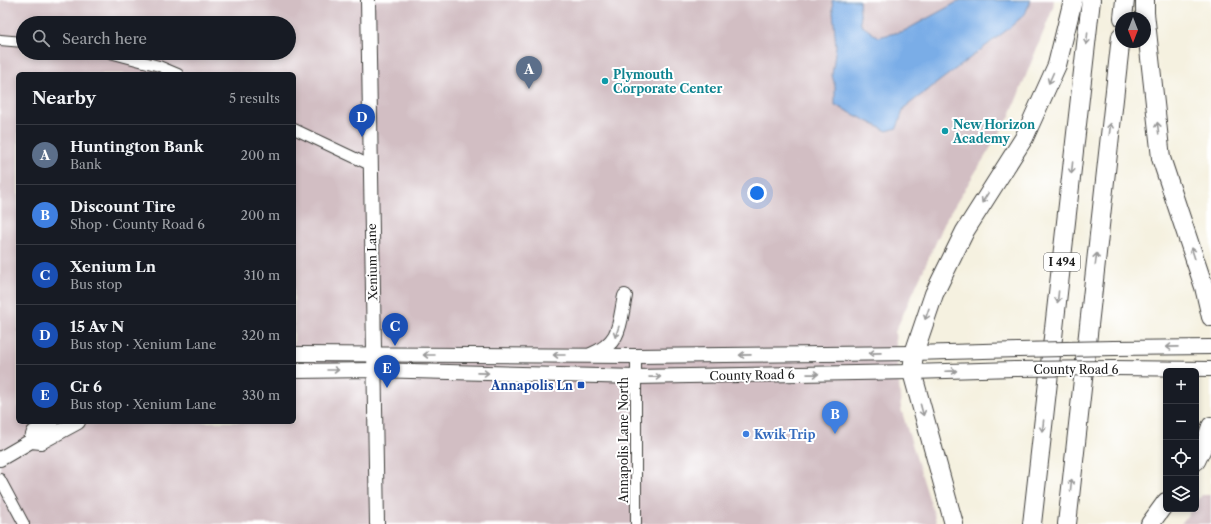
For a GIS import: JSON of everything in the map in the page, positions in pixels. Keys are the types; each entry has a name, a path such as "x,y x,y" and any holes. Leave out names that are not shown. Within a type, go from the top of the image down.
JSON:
{"highway":[{"path":"954,524 912,372 914,353 934,294 965,231 1027,132 1057,65 1073,0"},
{"name":"I 494","path":"1032,524 1091,0"},
{"path":"1124,12 1125,0"},
{"path":"1144,0 1145,21 1161,158 1204,287 1211,317"},
{"name":"I 494","path":"1066,524 1120,48"},
{"path":"1199,455 1211,426"},
{"path":"1150,524 1163,506"}],"main road":[{"name":"Xenium Lane","path":"368,0 377,524"},
{"path":"589,356 607,347 618,333 625,296"},
{"name":"County Road 6","path":"296,354 636,356 914,353 1211,347"},
{"name":"County Road 6","path":"296,371 374,370 636,377 1015,369 1211,368"},
{"path":"31,441 34,432 48,424"},
{"path":"0,459 31,441 41,442 74,424"}],"street":[{"path":"0,40 16,41"},
{"path":"136,60 159,66 173,72"},
{"path":"296,130 370,165"},
{"name":"Annapolis Lane North","path":"636,356 636,524"},
{"path":"0,479 24,524"}],"shaded area":[{"path":"0,0 1054,0 1053,8 1009,118 947,218 895,332 901,409 937,524 0,524"},
{"path":"1202,495 1211,495 1211,524 1181,524 1190,512 1199,512 1199,499"}],"water":[{"path":"832,0 859,0 861,25 878,37 904,31 961,0 1031,0 1025,14 1007,30 904,108 897,128 887,131 835,105 835,86 832,75 836,46"}],"place":[{"name":"Plymouth Corporate Center","path":"605,81"},
{"name":"Huntington Bank","path":"529,89"},
{"name":"New Horizon Academy","path":"945,131"},
{"name":"15 Av N","path":"362,137"},
{"name":"Xenium Ln","path":"395,346"},
{"name":"Annapolis Ln","path":"581,385"},
{"name":"Cr 6","path":"387,388"},
{"name":"Kwik Trip","path":"746,434"},
{"name":"Discount Tire","path":"835,434"}]}
